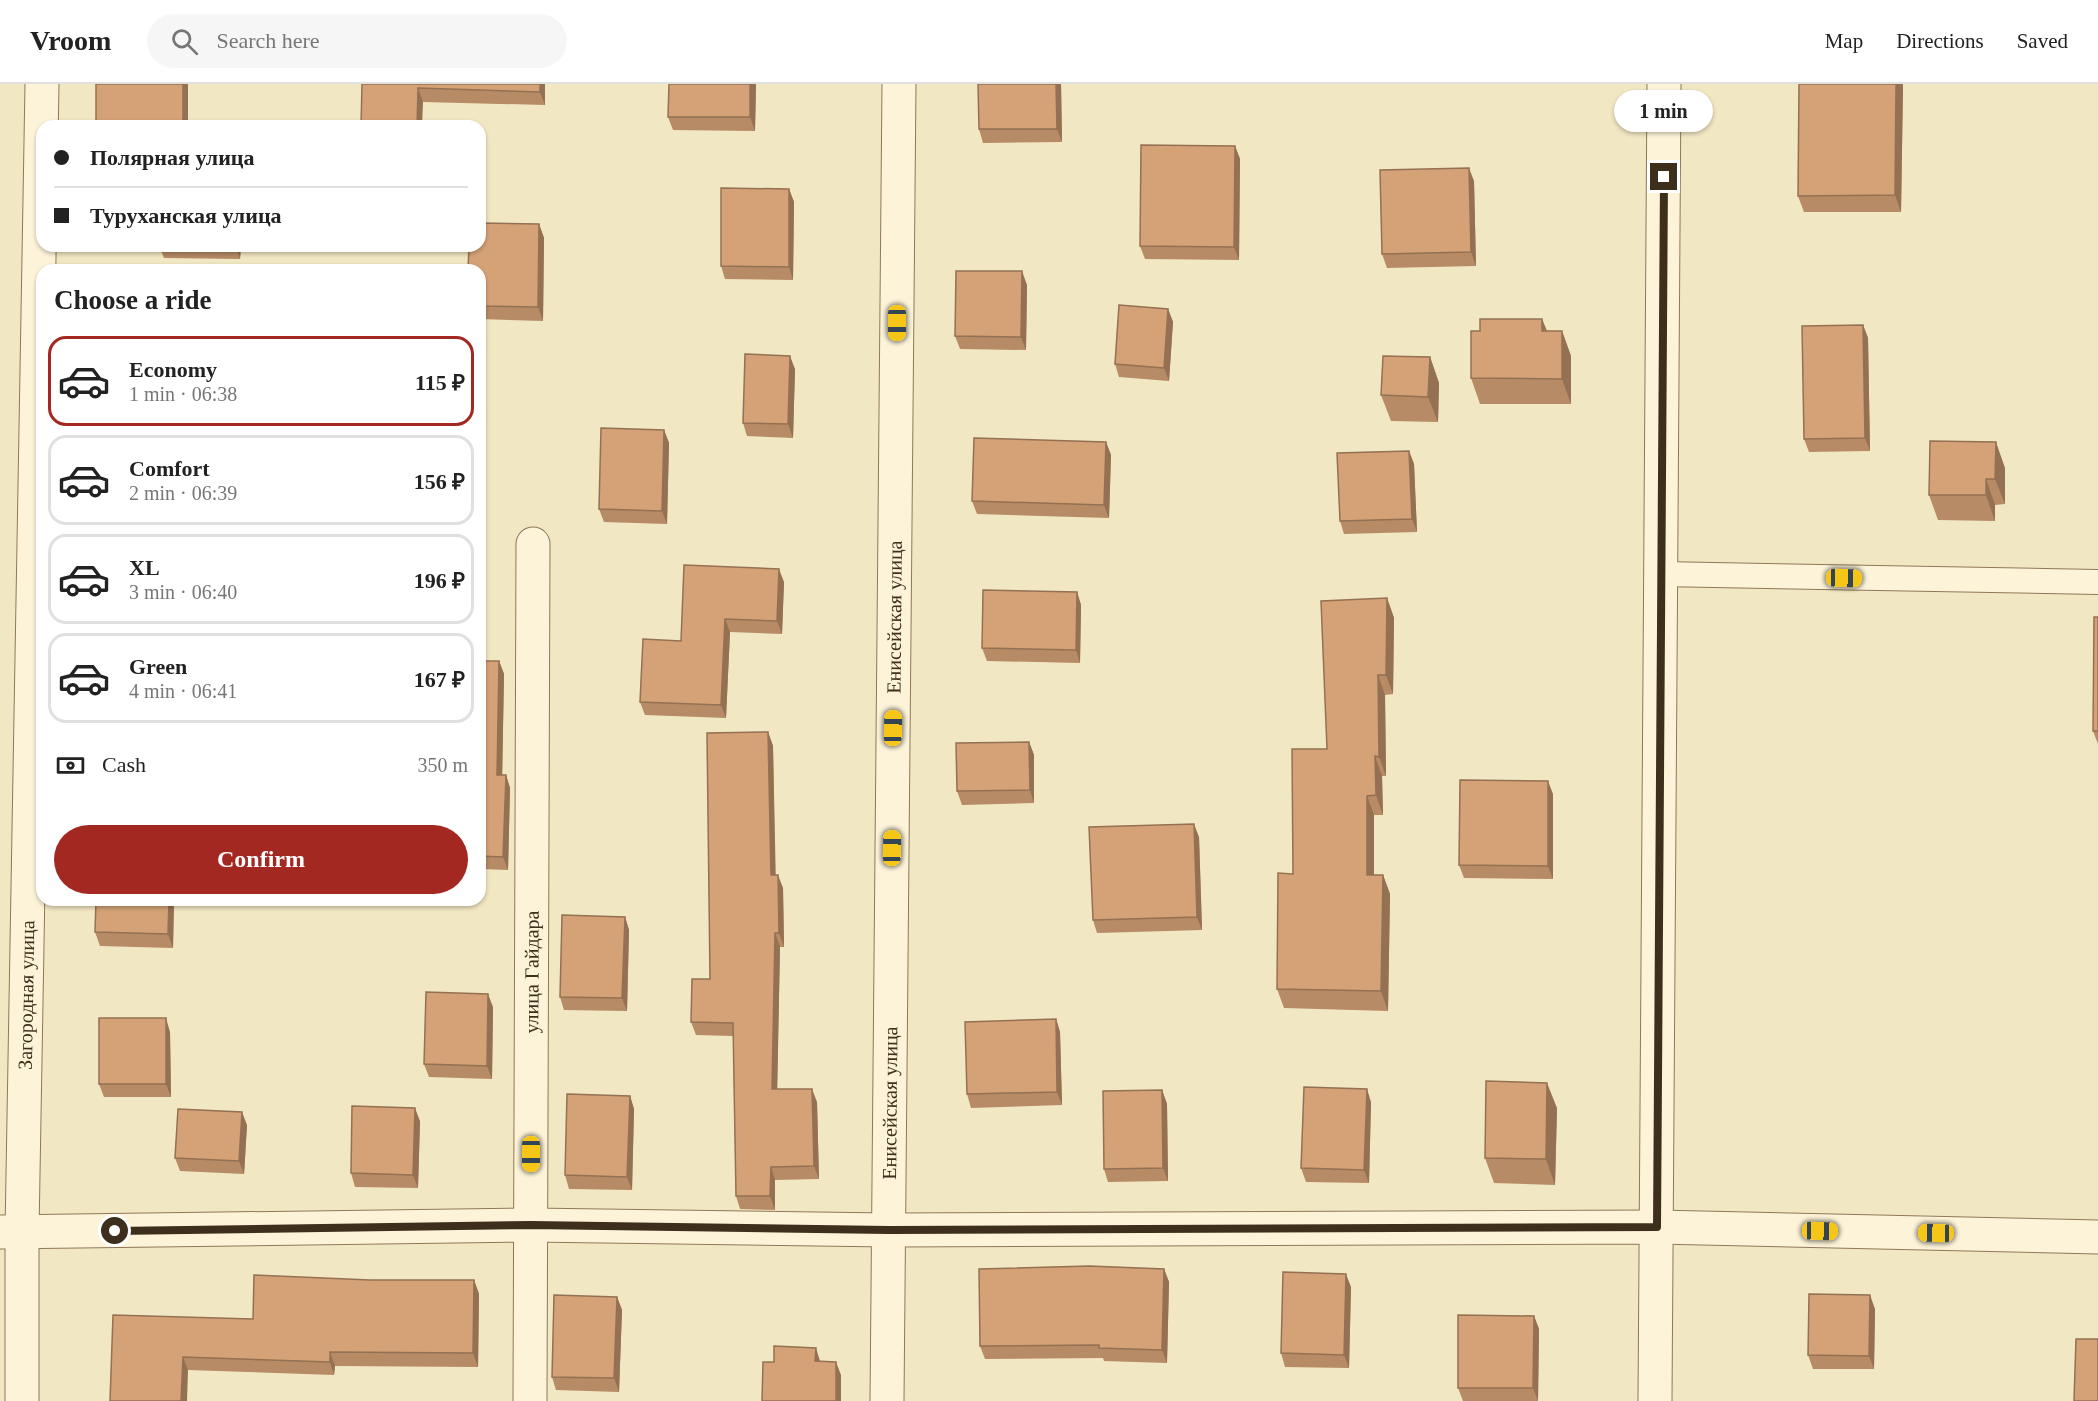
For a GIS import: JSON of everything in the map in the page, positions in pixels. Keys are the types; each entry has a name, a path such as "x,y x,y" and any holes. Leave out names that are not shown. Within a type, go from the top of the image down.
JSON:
{"street":[{"name":"Загородная улица","path":"41,120 42,84"},
{"name":"Енисейская улица","path":"887,1401 899,84"},
{"path":"1655,1401 1665,84"},
{"name":"Загородная улица","path":"22,1401 11,1232 36,306"},
{"name":"улица Гайдара","path":"530,1401 533,544"},
{"path":"11,1232 531,1225 889,1230 1657,1227 2098,1237"}],"lane":[{"path":"1660,574 2098,582"}],"building":[{"path":"96,84 183,84 183,120 96,120"},
{"path":"362,84 540,84 540,92 418,88 417,120 361,120"},
{"path":"669,84 750,84 750,117 668,117"},
{"path":"978,84 1056,84 1057,129 979,129"},
{"path":"1799,84 1896,84 1895,195 1798,196"},
{"path":"1141,145 1235,146 1234,247 1140,246"},
{"path":"1469,168 1471,252 1382,254 1380,170"},
{"path":"721,188 789,189 789,267 721,266"},
{"path":"486,223 539,224 538,307 486,306 486,264 468,264 469,252 486,252"},
{"path":"956,271 1022,271 1021,337 955,336"},
{"path":"1119,305 1168,309 1164,368 1115,364"},
{"path":"1480,319 1542,319 1542,331 1562,331 1562,379 1471,378 1471,331 1480,331"},
{"path":"1863,325 1865,438 1804,439 1802,326"},
{"path":"745,354 790,356 788,424 743,423"},
{"path":"1383,356 1430,357 1428,397 1381,395"},
{"path":"601,428 664,430 662,511 599,509"},
{"path":"974,438 1106,442 1104,505 972,501"},
{"path":"1930,441 1996,442 1995,479 1986,479 1986,495 1929,495"},
{"path":"1409,451 1412,519 1340,521 1337,453"},
{"path":"684,565 779,569 777,621 725,619 721,705 640,702 643,639 681,641"},
{"path":"983,590 1077,592 1076,650 982,648"},
{"path":"1387,598 1386,675 1378,675 1379,757 1375,756 1376,795 1367,796 1367,875 1383,875 1381,991 1277,989 1278,873 1293,874 1292,749 1327,749 1321,601"},
{"path":"2094,617 2098,617 2098,731 2093,731"},
{"path":"486,661 499,661 497,775 506,775 503,857 486,856"},
{"path":"768,732 771,875 778,875 779,933 775,933 772,1089 812,1089 814,1166 771,1167 770,1196 736,1196 733,1023 691,1022 692,979 710,979 707,733"},
{"path":"1029,742 1030,790 957,791 956,743"},
{"path":"1460,780 1548,781 1548,866 1459,865"},
{"path":"1194,824 1197,917 1093,920 1089,827"},
{"path":"96,906 169,906 168,934 95,932"},
{"path":"562,915 625,917 622,998 560,997"},
{"path":"426,992 488,994 487,1066 424,1064"},
{"path":"99,1018 166,1018 166,1084 99,1084"},
{"path":"1056,1019 1057,1092 967,1094 965,1022"},
{"path":"1486,1081 1547,1083 1546,1159 1485,1158"},
{"path":"1304,1087 1367,1089 1364,1170 1301,1168"},
{"path":"1162,1090 1163,1168 1104,1169 1103,1091"},
{"path":"567,1094 630,1096 627,1177 565,1175"},
{"path":"352,1106 415,1108 413,1175 351,1173"},
{"path":"178,1109 242,1112 239,1161 175,1158"},
{"path":"1089,1266 1164,1269 1162,1350 1099,1348 1099,1345 980,1346 979,1269"},
{"path":"1283,1272 1346,1274 1344,1355 1281,1353"},
{"path":"254,1275 370,1280 474,1280 473,1353 330,1352 330,1362 183,1357 181,1401 110,1401 113,1315 253,1319"},
{"path":"1809,1294 1870,1295 1869,1356 1808,1355"},
{"path":"554,1295 617,1297 614,1378 552,1377"},
{"path":"1458,1315 1534,1316 1533,1388 1458,1388"},
{"path":"2076,1339 2098,1339 2098,1401 2074,1401"},
{"path":"774,1346 816,1348 815,1361 836,1362 836,1401 762,1401 763,1362 774,1362"}],"route":[{"path":"115,1231 531,1225 889,1230 1657,1227 1664,177"}]}
